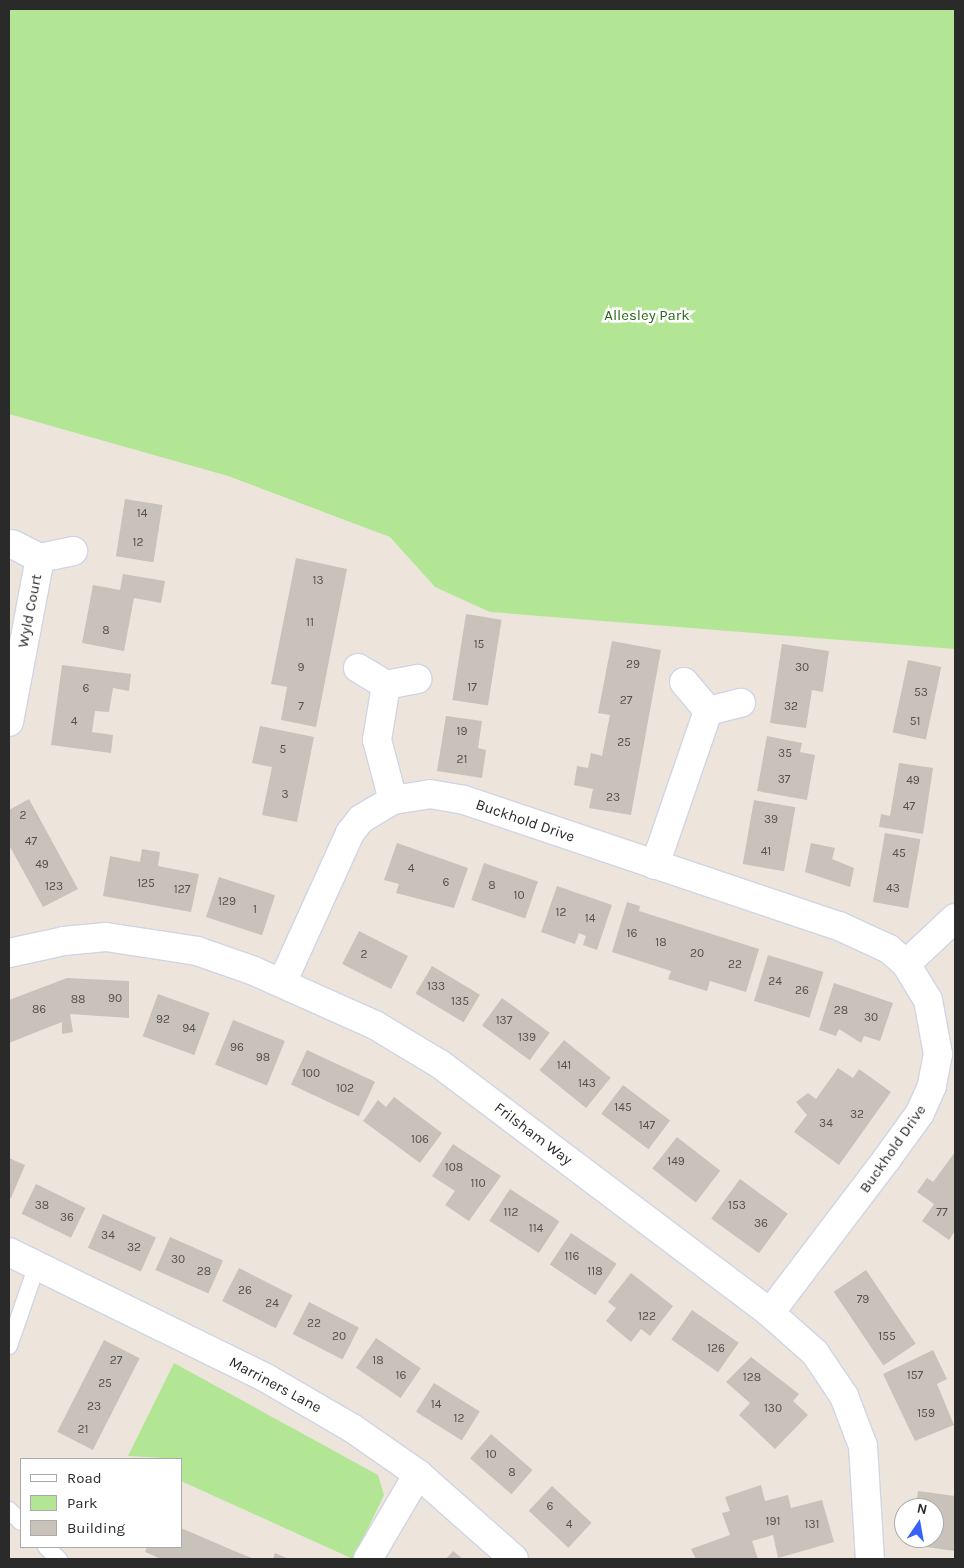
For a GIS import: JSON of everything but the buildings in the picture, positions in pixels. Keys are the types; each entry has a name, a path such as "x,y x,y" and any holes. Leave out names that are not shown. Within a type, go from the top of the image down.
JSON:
{"street":[{"name":"Wyld Court","path":"12,544 40,558 73,551"},
{"name":"Wyld Court","path":"9,722 40,558"},
{"path":"358,668 386,686 417,679"},
{"path":"684,682 708,711"},
{"path":"386,686 377,740 393,800"},
{"path":"708,711 741,703"},
{"path":"655,865 708,711"},
{"name":"Buckhold Drive","path":"282,983 339,849 361,819 393,800 430,794 457,798 840,926 867,937 906,964 928,1000 937,1036 938,1054 927,1099 770,1313"},
{"path":"906,964 955,918"},
{"name":"Frilsham Way","path":"9,953 64,941 146,941 222,958 375,1025 440,1064 770,1313 815,1353 844,1396 867,1464 870,1559"},
{"name":"Marriners Lane","path":"9,1252 266,1378 352,1428 418,1474 514,1559"},
{"path":"368,1559 418,1474"}],"lane":[{"path":"9,1346 37,1266"},
{"path":"9,1510 20,1521"},
{"path":"47,1548 59,1559"}],"green space":[{"name":"Allesley Park","path":"9,9 955,9 955,649 490,612 435,587 390,537 228,476 9,414"},
{"path":"174,1363 378,1475 384,1495 353,1559 182,1481 182,1458 128,1456"}]}
